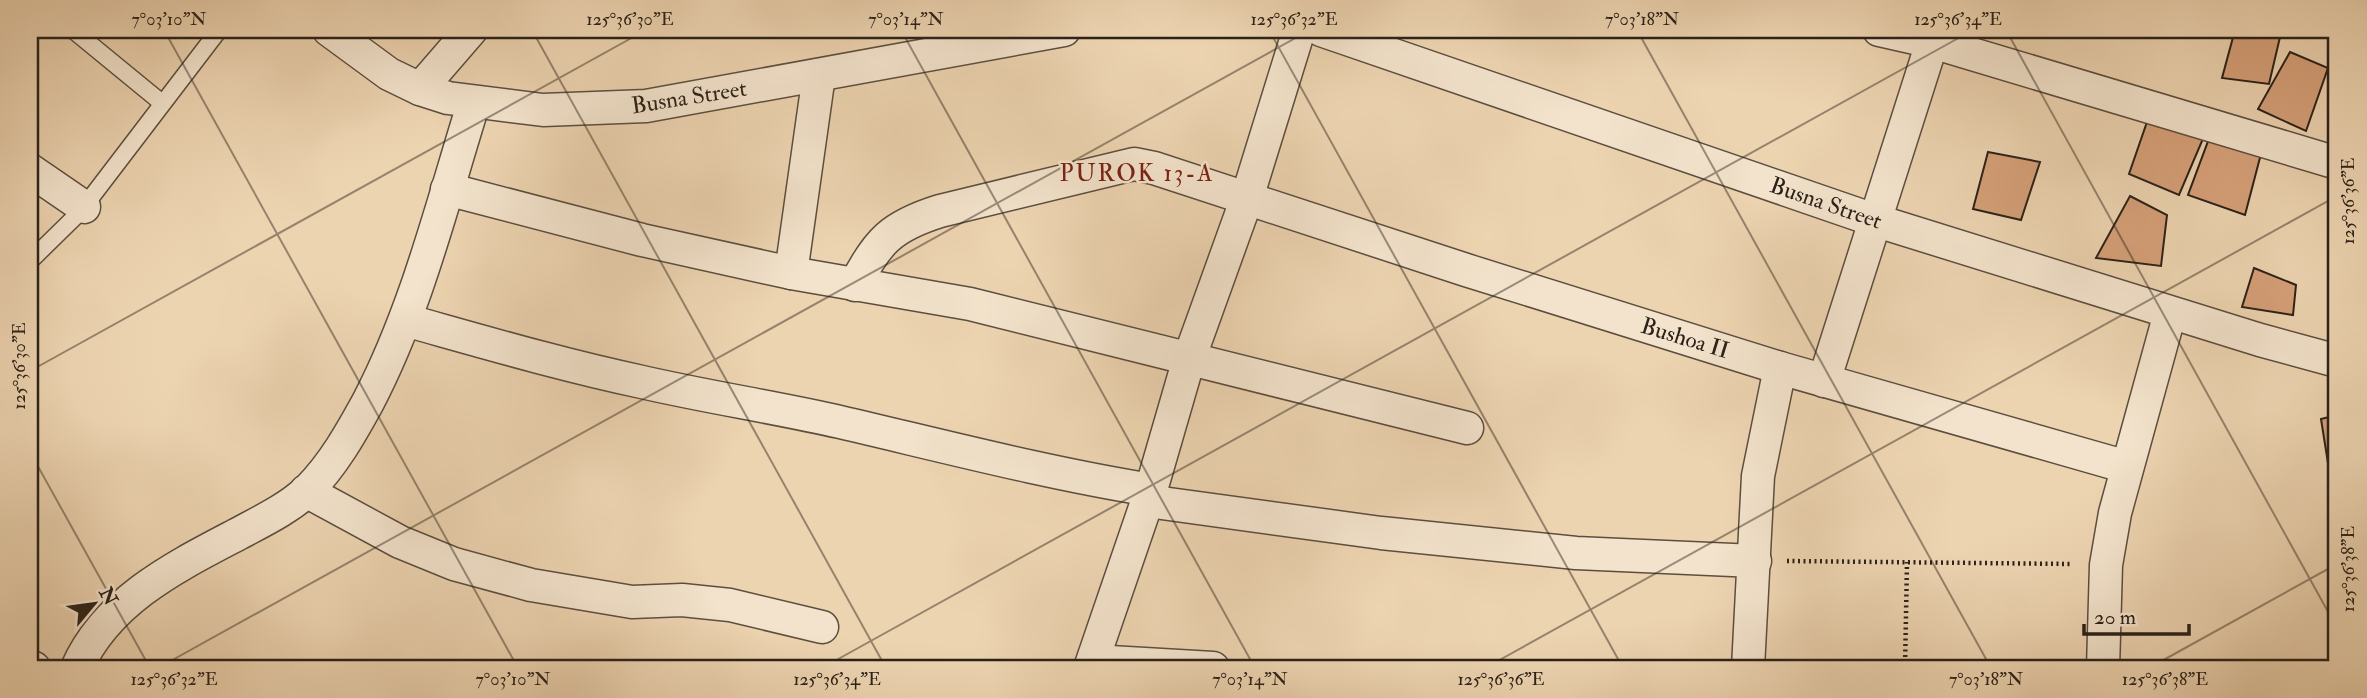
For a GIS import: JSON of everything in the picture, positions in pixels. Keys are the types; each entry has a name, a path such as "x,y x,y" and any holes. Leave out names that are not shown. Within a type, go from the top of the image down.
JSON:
{"street":[{"name":"Busna Street","path":"329,30 390,74 420,89 448,98 543,110 646,106 1064,30"},
{"path":"420,89 471,30"},
{"path":"1213,668 1091,664 1149,496 1189,359 1247,198 1298,30"},
{"name":"Busna Street","path":"1321,30 1874,220 2170,313 2337,361"},
{"path":"1879,30 1934,36 2337,163"},
{"path":"1824,381 1934,36"},
{"path":"792,273 819,75"},
{"path":"77,668 87,645 110,617 142,590 197,555 266,519 306,491 329,466 354,428 381,377 405,320 428,257 474,102"},
{"name":"Bushoa II","path":"855,285 868,258 890,233 914,219 1134,164 1154,168 1466,270 1780,368 2127,467"},
{"path":"30,170 84,206"},
{"path":"447,189 642,240 792,273 970,304 1467,428"},
{"path":"2104,668 2106,565 2115,513 2170,313"},
{"path":"405,320 643,383 841,422 930,445 1097,481 1149,496 1381,533 1576,553 1755,561"},
{"path":"1748,668 1758,476 1780,368"},
{"path":"306,491 400,542 454,564 531,586 632,602 682,600 730,605 822,627"}],"lane":[{"path":"73,30 162,103"},
{"path":"30,261 84,206 219,30"}],"path":[{"path":"1755,561 2106,565"},
{"path":"1905,668 1907,562"}],"building":[{"path":"2235,30 2280,37 2269,84 2222,78"},
{"path":"2290,52 2328,68 2306,131 2258,109"},
{"path":"2147,122 2205,134 2179,195 2129,174"},
{"path":"2210,136 2262,150 2245,215 2188,195"},
{"path":"1988,152 2040,162 2021,220 1973,209"},
{"path":"2130,196 2167,215 2161,266 2096,258"},
{"path":"2254,268 2296,285 2293,315 2242,307"},
{"path":"2337,415 2337,473 2330,476 2321,419"}],"district":[{"name":"PUROK 13-A","path":"1137,173"}]}
